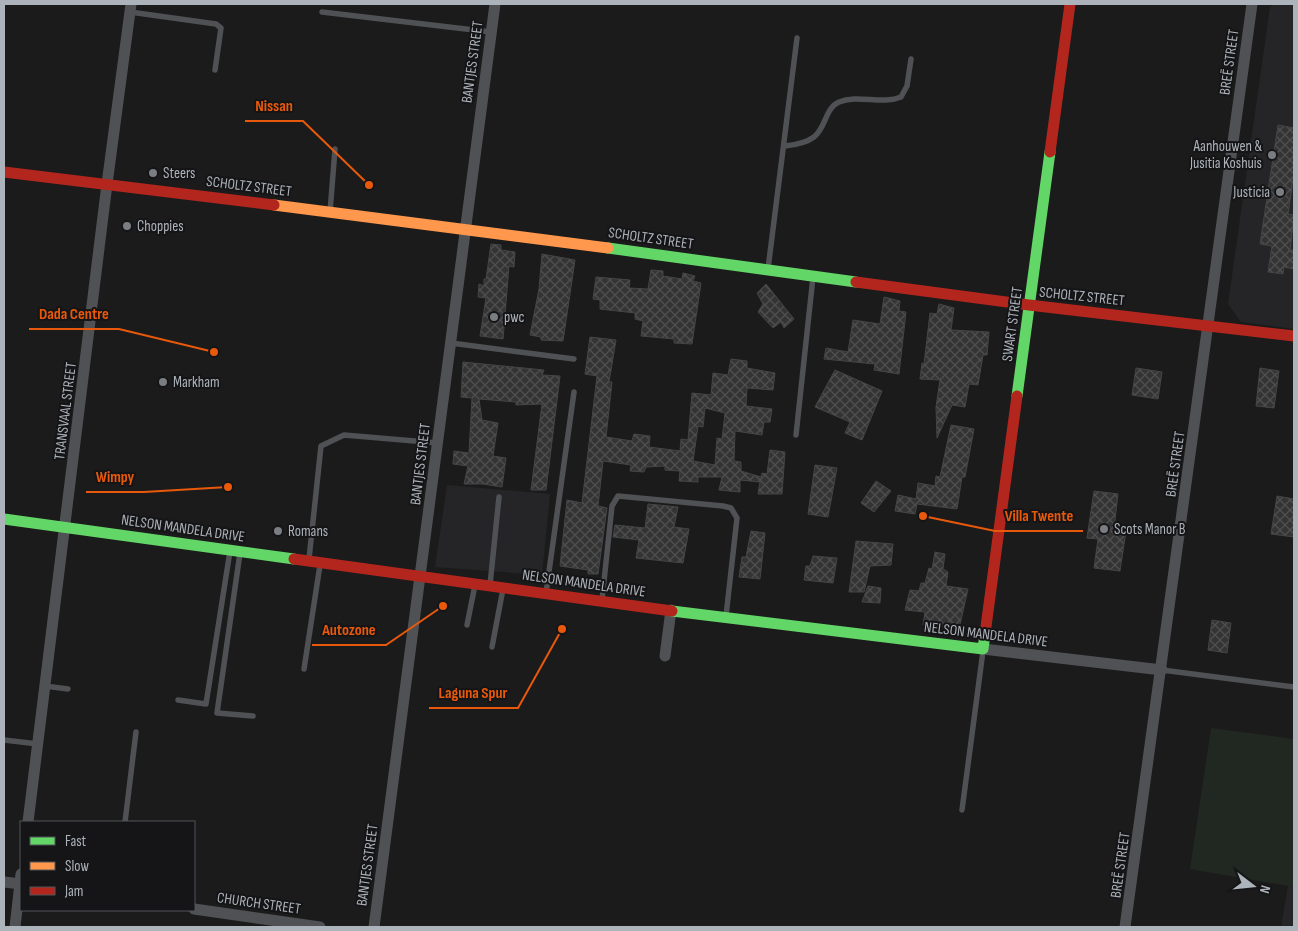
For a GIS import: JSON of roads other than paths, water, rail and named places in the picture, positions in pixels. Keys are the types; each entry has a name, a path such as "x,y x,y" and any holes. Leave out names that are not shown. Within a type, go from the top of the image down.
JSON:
{"main road":[{"name":"SWART STREET","path":"983,649 1070,4"},
{"name":"SCHOLTZ STREET","path":"4,172 465,229 1029,305 1294,336"},
{"name":"NELSON MANDELA DRIVE","path":"4,518 726,618 983,649"}],"street":[{"name":"BANTJES STREET","path":"374,927 495,4"},
{"name":"BREË STREET","path":"1125,927 1162,670 1252,4"},
{"name":"TRANSVAAL STREET","path":"28,821 107,184 131,8"},
{"path":"665,656 670,610"},
{"name":"NELSON MANDELA DRIVE","path":"983,649 1162,670"},
{"path":"4,882 20,881"},
{"path":"14,927 20,888"},
{"name":"CHURCH STREET","path":"195,909 320,927"}],"lane":[{"path":"131,8 216,24 221,28 215,70"},
{"path":"322,12 491,32"},
{"path":"768,269 797,38"},
{"path":"784,146 796,145 815,136 832,108 841,101 886,101 901,98 907,86 911,59"},
{"path":"330,212 335,149"},
{"path":"796,435 814,275"},
{"path":"451,343 574,359"},
{"path":"546,593 574,392"},
{"path":"304,669 322,446 344,435 438,443"},
{"path":"602,600 612,506 618,496 723,506 731,508 737,518 726,618"},
{"path":"490,585 499,497"},
{"path":"178,700 206,704 236,550"},
{"path":"236,550 217,713 254,716"},
{"path":"467,625 475,583"},
{"path":"492,647 503,587"},
{"path":"962,810 983,649"},
{"path":"1162,670 1294,687"},
{"path":"45,686 68,689"},
{"path":"125,821 136,732"},
{"path":"4,740 38,744"}],"place":[{"name":"Aanhouwen & Jusitia Koshuis","path":"1272,155"},
{"name":"Steers","path":"153,173"},
{"name":"Nissan","path":"369,185"},
{"name":"Justicia","path":"1280,192"},
{"name":"Choppies","path":"127,226"},
{"name":"pwc","path":"494,317"},
{"name":"Dada Centre","path":"214,352"},
{"name":"Markham","path":"163,382"},
{"name":"Wimpy","path":"228,487"},
{"name":"Villa Twente","path":"923,516"},
{"name":"Scots Manor B","path":"1104,529"},
{"name":"Romans","path":"278,531"},
{"name":"Autozone","path":"443,606"},
{"name":"Laguna Spur","path":"562,629"}]}
